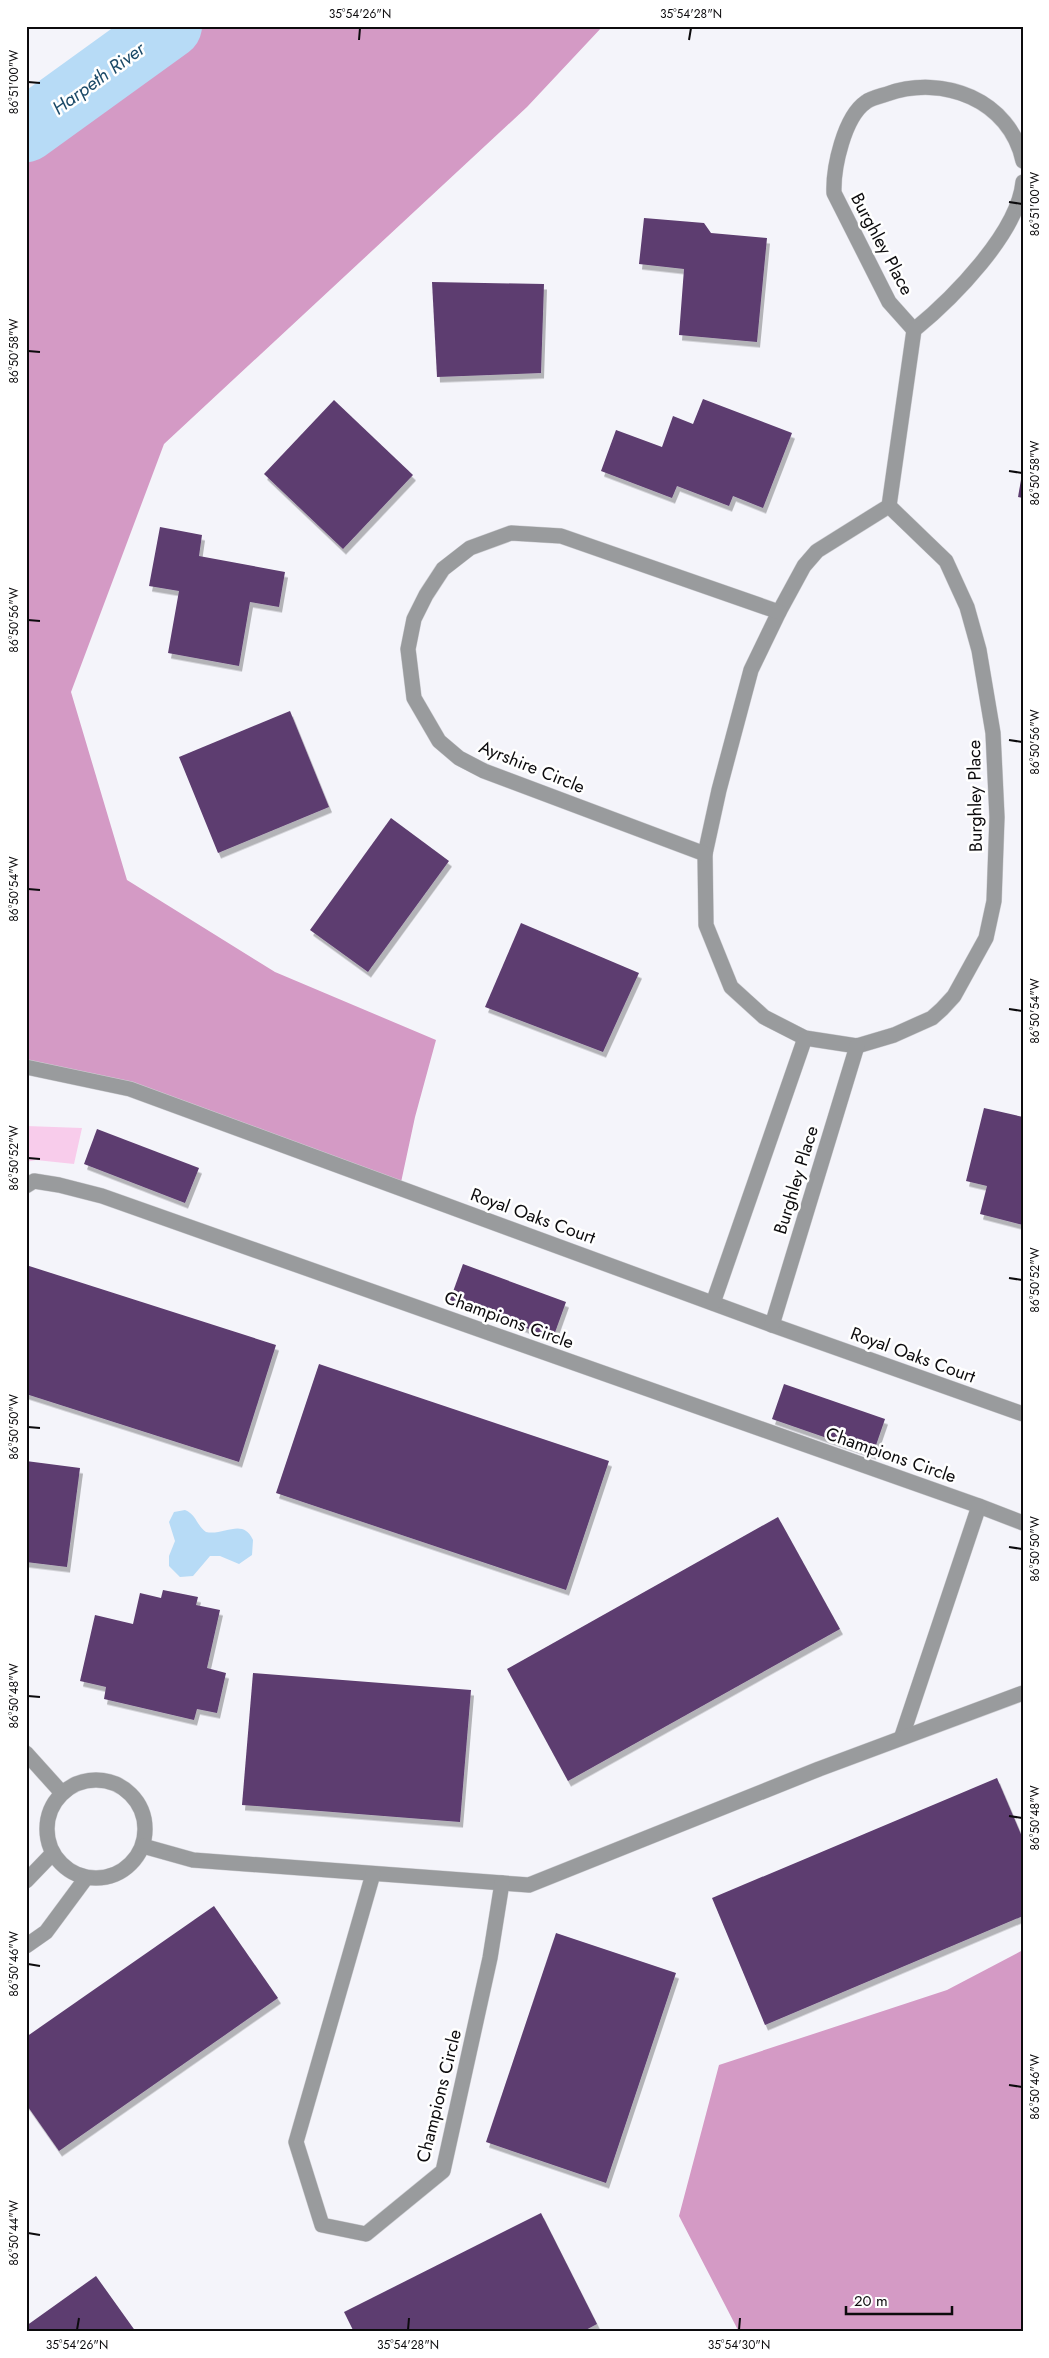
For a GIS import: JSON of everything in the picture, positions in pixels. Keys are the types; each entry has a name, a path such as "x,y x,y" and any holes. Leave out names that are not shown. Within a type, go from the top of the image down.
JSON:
{"street":[{"name":"Burghley Place","path":"914,330 889,302 834,193 833,180 839,152 848,125 856,112 866,101 897,90 916,87 952,89 991,109 1007,126 1020,146 1023,161"},
{"path":"888,506 914,330 938,310 1004,232 1015,211 1023,182"},
{"name":"Burghley Place","path":"888,506 946,561 967,607 979,650 993,733 997,817 994,902 986,938 954,996 942,1009 932,1018 894,1035 857,1046 805,1038 764,1017 731,987 706,925 706,854 719,790 751,670 779,612 804,566 817,551 888,506"},
{"name":"Ayrshire Circle","path":"706,854 492,774 459,758 439,741 414,698 408,648 414,619 426,595 444,569 470,548 511,533 561,536 779,612"},
{"name":"Burghley Place","path":"713,1303 805,1038"},
{"name":"Burghley Place","path":"772,1325 857,1046"},
{"name":"Royal Oaks Court","path":"26,1067 130,1089 772,1325 1023,1414"},
{"name":"Champions Circle","path":"26,1186 34,1181 102,1196 1023,1523"},
{"path":"902,1736 979,1506"},
{"path":"143,1846 193,1860 529,1885 902,1736 1023,1693"},
{"path":"26,1753 62,1793"},
{"path":"98,1779 123,1787 141,1807 145,1833 143,1846 126,1869 114,1876 101,1879 86,1878 73,1873 62,1865 53,1853 48,1838 47,1822 55,1801 62,1793 78,1783 98,1779"},
{"path":"26,1881 53,1853"},
{"name":"Champions Circle","path":"373,1874 296,2142 322,2225 366,2234 443,2171 490,1958 502,1883"},
{"path":"26,1946 46,1932 86,1878"}],"shaded area":[{"path":"163,26 603,26 527,107 164,444 71,692 127,880 275,972 436,1040 415,1117 400,1187 130,1089 26,1067 26,130"},
{"path":"26,1126 82,1128 74,1164 36,1160 26,1162"},
{"path":"1023,1950 1023,2332 739,2332 679,2216 719,2065 947,1990"}],"water":[{"path":"185,1510 192,1514 200,1527 206,1532 213,1533 238,1528 249,1533 253,1540 252,1555 239,1564 220,1556 210,1556 193,1576 180,1577 169,1566 169,1556 175,1541 169,1522 174,1512"}],"building":[{"path":"644,218 704,223 711,233 767,238 757,342 679,335 684,269 639,264"},
{"path":"432,282 544,284 541,373 437,377"},
{"path":"703,399 792,433 763,508 733,496 729,506 677,486 672,498 601,471 616,430 662,447 673,416 693,424"},
{"path":"334,400 413,475 343,549 264,474"},
{"path":"1023,474 1023,498 1018,497"},
{"path":"160,527 202,535 199,556 285,572 279,607 250,602 239,666 168,653 179,591 149,586"},
{"path":"290,711 329,807 218,853 179,757"},
{"path":"391,818 449,861 368,972 310,930"},
{"path":"521,923 639,973 603,1052 485,1007"},
{"path":"984,1108 1023,1117 1023,1225 980,1214 987,1186 966,1181"},
{"path":"97,1129 199,1168 185,1203 84,1164"},
{"path":"463,1264 566,1302 553,1338 450,1300"},
{"path":"26,1265 276,1345 239,1462 26,1394"},
{"path":"319,1364 609,1461 566,1590 276,1493"},
{"path":"784,1384 885,1419 873,1454 772,1419"},
{"path":"26,1461 80,1468 67,1567 26,1562"},
{"path":"778,1517 840,1629 568,1781 507,1669"},
{"path":"163,1590 198,1597 196,1605 220,1610 207,1668 226,1673 217,1713 197,1709 194,1720 104,1699 106,1687 80,1681 95,1615 133,1624 140,1593 161,1598"},
{"path":"253,1673 471,1690 460,1822 242,1805"},
{"path":"997,1778 1023,1839 1023,1916 765,2025 712,1898"},
{"path":"214,1906 278,1998 59,2151 26,2104 26,2037"},
{"path":"556,1933 676,1973 606,2183 486,2142"},
{"path":"541,2213 597,2324 582,2332 354,2332 344,2312"},
{"path":"96,2276 136,2332 26,2332 26,2326"}],"waterway":[{"name":"Harpeth River","path":"26,130 170,26"}]}
